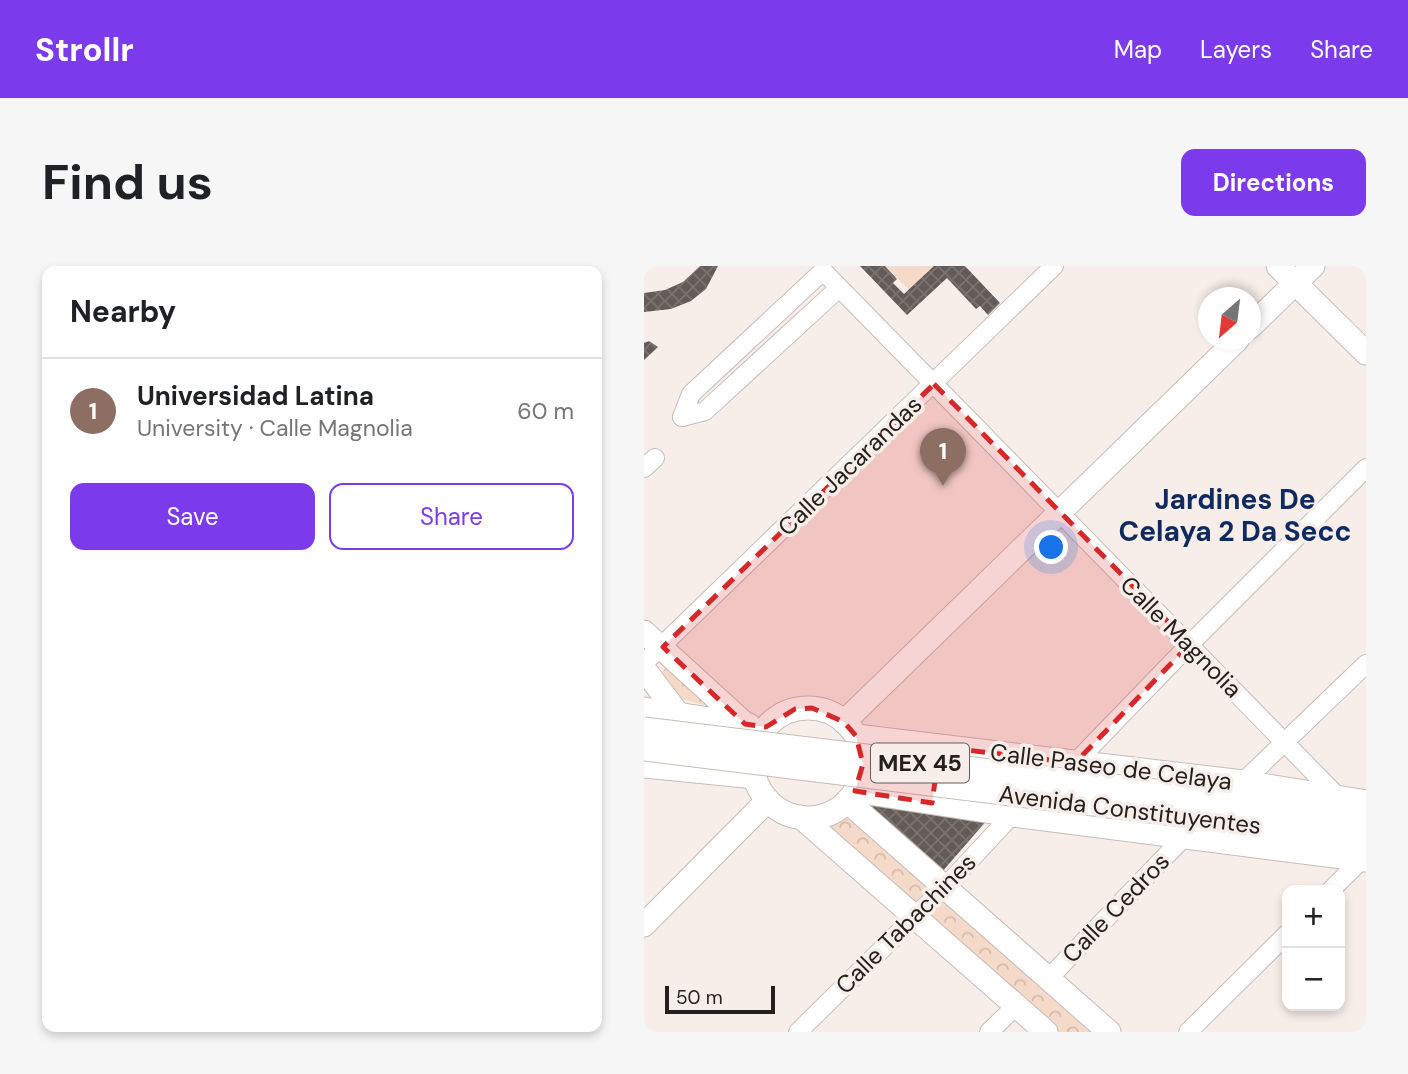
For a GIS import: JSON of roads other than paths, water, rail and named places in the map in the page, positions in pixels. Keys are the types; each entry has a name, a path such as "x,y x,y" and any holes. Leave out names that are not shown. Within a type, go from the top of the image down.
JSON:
{"main road":[{"path":"1278,266 1366,353"},
{"path":"1261,317 1313,266"},
{"path":"850,729 1058,512 1227,350"},
{"path":"644,632 756,726"},
{"path":"644,669 679,715"},
{"path":"644,709 756,726 795,709 812,708 829,712 850,729 861,750 861,778 851,796 834,811 818,817 801,817 783,811 768,800 755,777 756,726"},
{"name":"Avenida Constituyentes","path":"644,729 1190,816 1365,852"},
{"name":"Calle Paseo de Celaya","path":"850,729 949,748 1253,784 1366,802"},
{"name":"Avenida Constituyentes","path":"644,748 1190,816 1366,818"},
{"path":"644,766 755,777"},
{"path":"1253,784 1366,812"},
{"path":"851,796 932,803 1012,815 1190,816 1253,845 1365,852"},
{"path":"851,796 944,888 1109,1032"},
{"path":"644,926 768,800"},
{"path":"801,817 1046,1032"}],"street":[{"name":"Calle Jacarandas","path":"644,663 1054,266"},
{"path":"823,271 839,288 705,411 682,417 691,394 823,271"},
{"name":"Calle Magnolia","path":"839,288 1340,799"},
{"path":"750,339 767,354"},
{"path":"1076,763 1190,644 1366,468"},
{"path":"1253,784 1286,744 1366,664"},
{"path":"675,769 690,751 694,740 688,725 679,715"},
{"path":"932,803 936,774 949,748"},
{"name":"Calle Tabachines","path":"798,1032 944,888 1012,815"},
{"name":"Calle Cedros","path":"1048,979 1190,816"},
{"path":"1335,885 1365,852"},
{"path":"1188,1032 1282,939"},
{"path":"989,1032 1016,1006"}],"place":[{"name":"Universidad Latina","path":"943,486"}],"district":[{"name":"Jardines De Celaya 2 Da Secc","path":"1235,515"}]}
